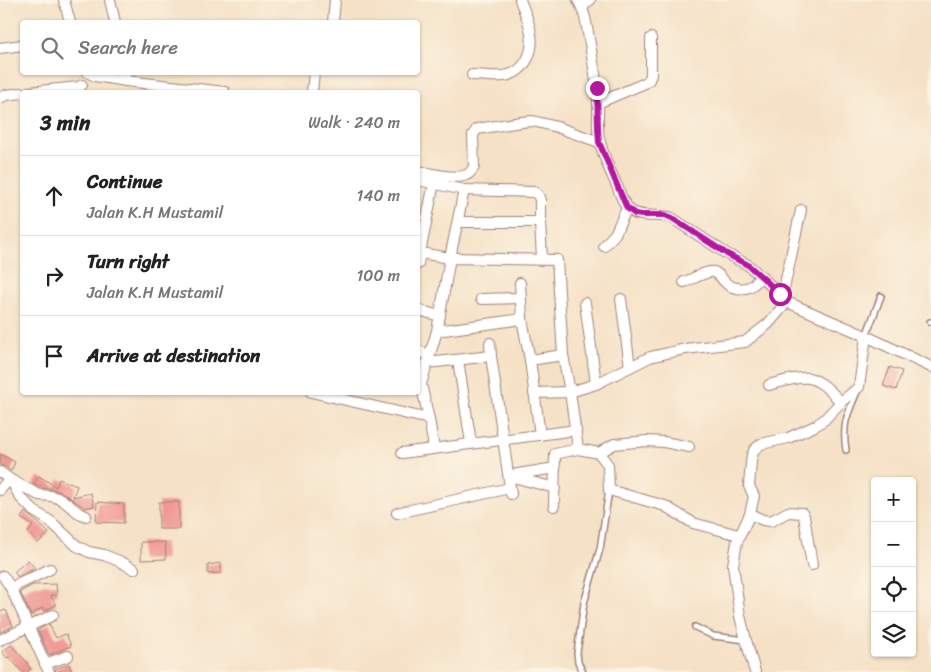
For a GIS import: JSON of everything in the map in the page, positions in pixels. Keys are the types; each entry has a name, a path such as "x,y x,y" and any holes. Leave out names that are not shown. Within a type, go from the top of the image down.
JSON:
{"street":[{"path":"64,0 69,20"},
{"path":"110,0 115,20"},
{"path":"333,20 335,0"},
{"path":"472,75 506,76 519,70 527,61 532,48 531,32 520,0"},
{"path":"571,0 585,19"},
{"path":"583,2 598,103 599,142 627,208 635,214 665,215 672,218 727,254 748,265 787,302 866,336 931,367"},
{"path":"598,103 648,80 651,75 651,38"},
{"path":"0,48 20,45"},
{"path":"48,90 79,87 83,89 86,75"},
{"path":"92,75 125,76 212,90"},
{"path":"312,90 314,75"},
{"path":"0,98 6,95 20,93"},
{"path":"420,171 444,176 467,175 474,167 474,132 477,129 494,126 533,121 599,142"},
{"path":"420,180 464,190 534,192 538,194 540,200 542,259"},
{"path":"434,183 420,253 450,258 557,260 563,355 578,449"},
{"path":"420,382 437,331 464,190"},
{"path":"604,246 615,234 627,208"},
{"path":"780,294 785,284 800,210"},
{"path":"458,222 540,222"},
{"path":"684,282 709,272 715,272 725,283 732,287 747,288 761,276"},
{"path":"520,283 522,319 530,360 540,435"},
{"path":"481,299 521,298"},
{"path":"621,299 630,367"},
{"path":"534,393 570,392 596,384 650,357 685,349 745,342 768,324 787,302"},
{"path":"585,303 596,384"},
{"path":"420,311 440,316"},
{"path":"437,331 522,319"},
{"path":"755,672 740,616 733,565 739,535 750,514 754,496 749,486 752,454 761,444 788,438 816,426 859,387 866,336"},
{"path":"397,513 511,491 490,342"},
{"path":"420,352 429,359 458,360 491,356"},
{"path":"530,360 563,355"},
{"path":"458,360 471,443"},
{"path":"769,385 798,378 808,378 823,385 841,402"},
{"path":"420,388 429,419 434,448"},
{"path":"324,395 429,419"},
{"path":"402,453 576,430"},
{"path":"554,506 555,454 578,449 599,453 614,444 647,441 689,447"},
{"path":"599,453 608,465 609,490 665,506 693,523 739,535"},
{"path":"509,476 555,468"},
{"path":"0,472 10,480 39,495 61,499 86,516"},
{"path":"509,476 555,488"},
{"path":"0,490 10,480"},
{"path":"10,480 20,498 34,511 50,521 77,546 89,552 119,561 134,569"},
{"path":"750,514 763,520 771,521 788,512 802,512 812,565"},
{"path":"11,588 50,569"},
{"path":"3,576 11,588 47,668 68,656"},
{"path":"0,640 53,615"}],"lane":[{"path":"866,336 881,296"},
{"path":"846,450 844,427 859,387"},
{"path":"583,672 578,662 578,643 584,603 600,549 609,490"},
{"path":"695,627 713,636 746,640"}],"building":[{"path":"890,367 902,371 896,390 883,386"},
{"path":"0,454 15,462 11,471 0,465"},
{"path":"39,476 56,487 59,479 77,486 73,497 91,493 94,506 85,508 63,493 53,489 41,488 33,484"},
{"path":"97,502 124,504 124,523 96,522"},
{"path":"159,502 179,502 179,529 159,529"},
{"path":"25,512 49,533 38,543 28,532 33,526 21,518"},
{"path":"141,542 165,542 166,559 141,560"},
{"path":"28,560 35,568 18,577 14,572"},
{"path":"221,563 221,573 208,574 208,565"},
{"path":"56,584 57,595 50,595 56,605 44,611 42,608 31,615 20,592 33,585"},
{"path":"6,610 13,626 0,632 0,612"},
{"path":"49,624 56,638 66,634 71,646 49,655 38,630"},
{"path":"11,645 28,663 31,669 27,672 22,672 2,652"},
{"path":"69,664 72,672 56,672 55,669"}],"route":[{"path":"597,88 599,142 627,208 635,214 665,215 672,218 727,254 748,265 780,294"}]}
